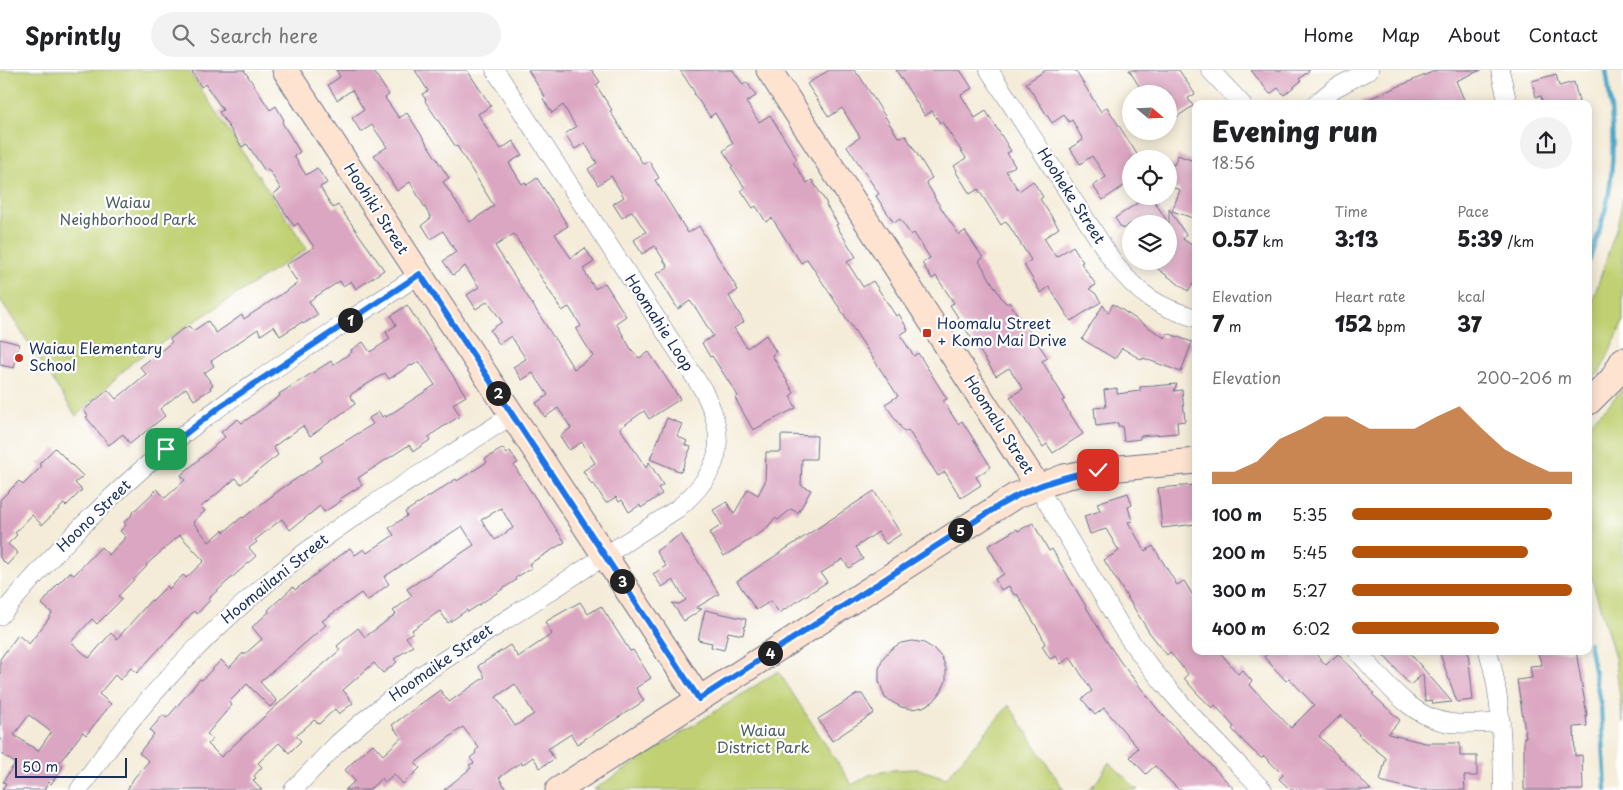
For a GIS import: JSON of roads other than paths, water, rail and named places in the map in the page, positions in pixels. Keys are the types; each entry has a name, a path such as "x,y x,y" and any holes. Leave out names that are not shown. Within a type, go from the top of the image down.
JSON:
{"street":[{"name":"Hoohiki Street","path":"285,70 699,699"},
{"name":"Hoomahie Loop","path":"495,70 703,390 714,415 718,444 716,455 709,475 701,486 677,509 605,555"},
{"name":"Hoomalu Street","path":"769,70 1038,487 1137,651 1180,704 1263,790"},
{"name":"Hooheke Street","path":"989,70 1114,263 1126,278 1150,299 1192,317"},
{"path":"1210,70 1238,100"},
{"path":"1320,100 1335,88 1369,70"},
{"path":"1500,70 1507,100"},
{"name":"Hoono Street","path":"0,616 54,554 87,521 122,487 185,434 250,386 420,274"},
{"path":"1592,399 1612,379 1623,360"},
{"name":"Hoomailani Street","path":"79,790 124,728 158,688 249,598 300,557 356,516 512,415"},
{"path":"558,790 1015,496 1064,477 1098,470 1192,461"},
{"name":"Hoomaike Street","path":"293,790 337,744 421,675 605,555"},
{"path":"1361,655 1396,694 1421,714 1440,722 1452,724 1501,722"},
{"path":"1489,655 1495,674 1501,722 1503,790"}],"waterway":[{"path":"1592,253 1606,206 1612,166 1612,118 1606,70"},
{"path":"1591,655 1601,707 1606,790"}],"place":[{"name":"Hoomalu Street + Komo Mai Drive","path":"927,333"},
{"name":"Waiau Elementary School","path":"19,358"}],"park label":[{"name":"Waiau Neighborhood Park","path":"128,212"},
{"name":"Waiau District Park","path":"763,740"}]}
